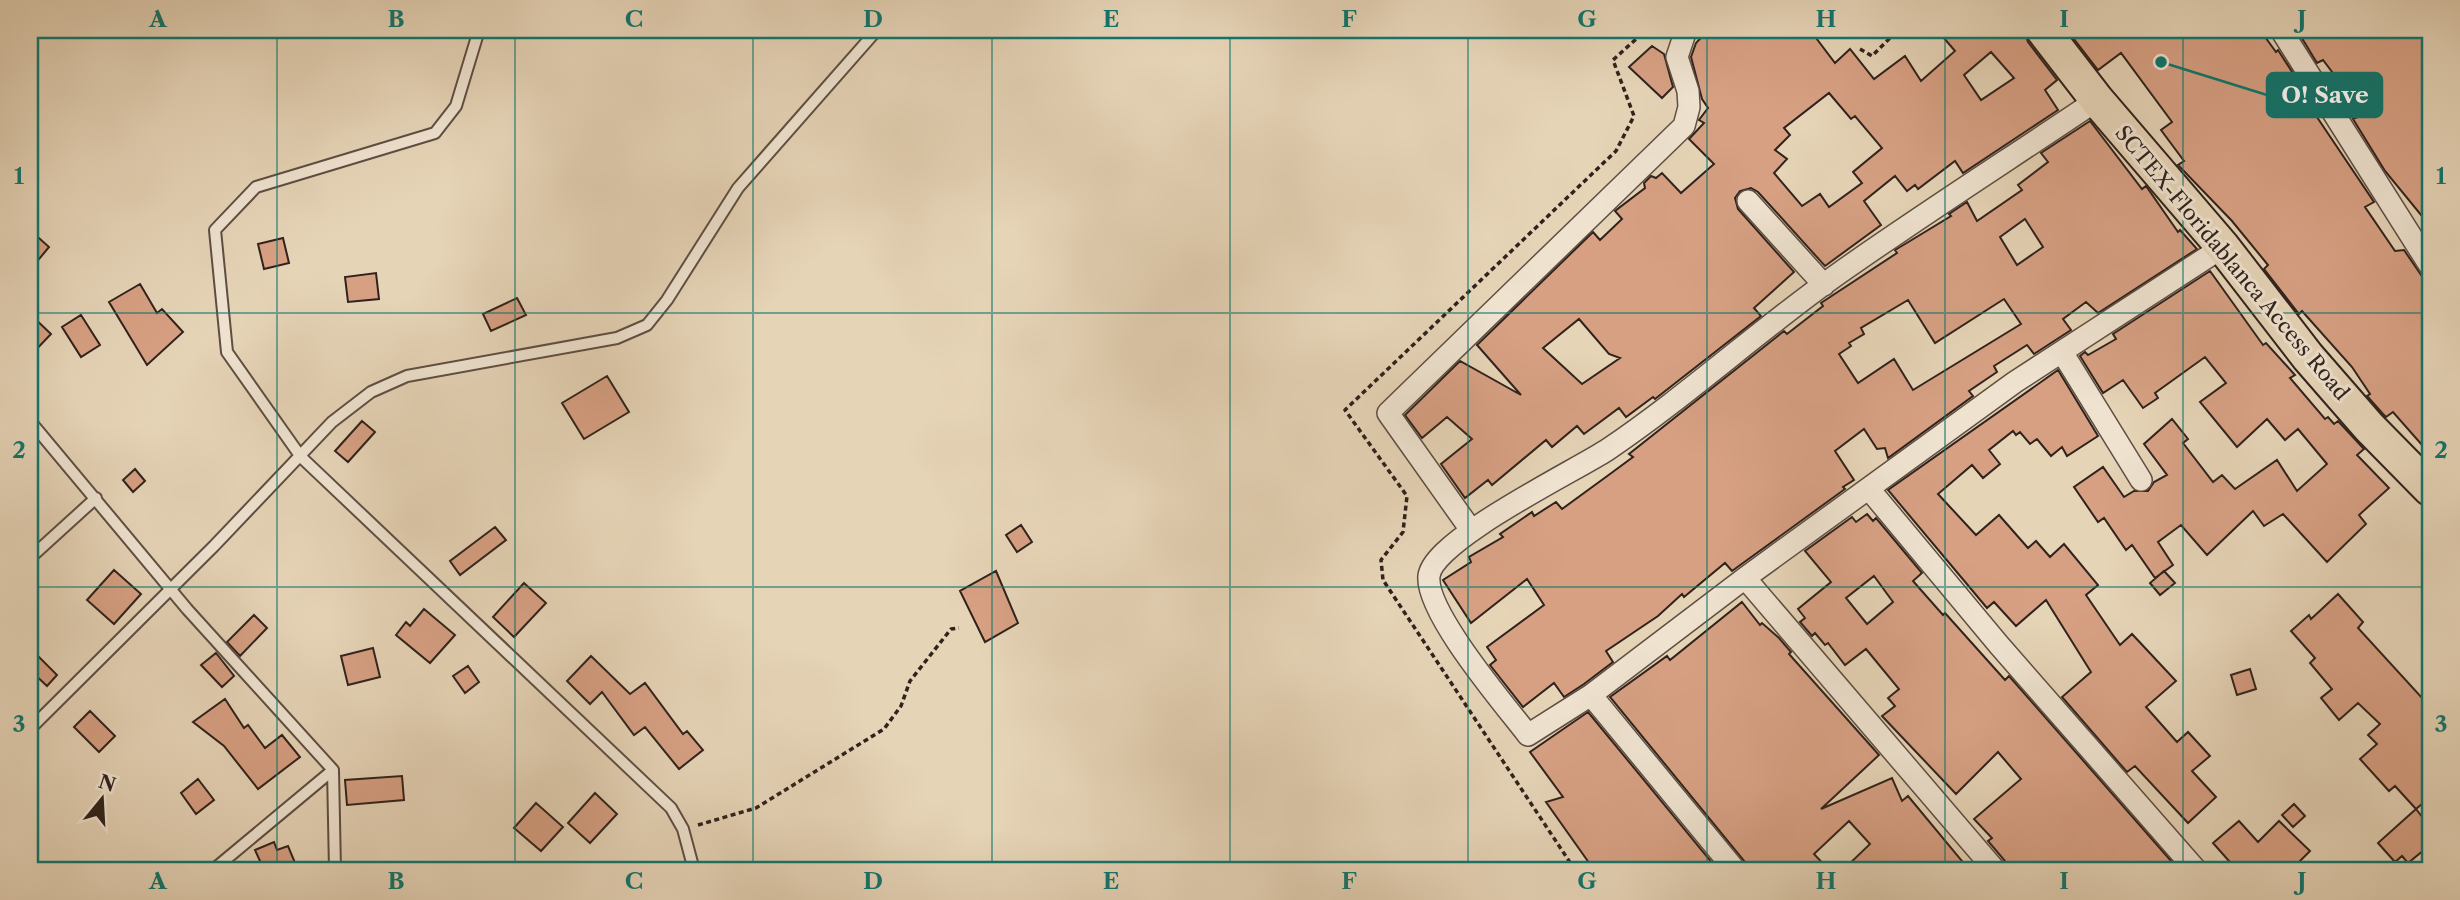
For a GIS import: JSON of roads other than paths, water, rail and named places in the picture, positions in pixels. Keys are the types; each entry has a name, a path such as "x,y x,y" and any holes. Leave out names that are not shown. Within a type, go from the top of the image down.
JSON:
{"main road":[{"name":"SCTEX-Floridablanca Access Road","path":"2043,30 2097,100 2223,247 2308,357 2369,427 2430,489"}],"street":[{"path":"1471,530 1388,413 1684,127 1689,107 1688,91 1677,57 1686,30"},
{"path":"2281,30 2430,266"},
{"path":"2097,100 1824,285 1607,450 1471,530 1435,560 1429,576 1430,592 1464,653 1528,735 1591,695 1745,578 2015,382 2223,247"},
{"path":"1748,201 1824,285"},
{"path":"2062,352 2141,480"},
{"path":"1869,489 1999,645 2196,870"},
{"path":"1745,578 1995,870"},
{"path":"1591,695 1735,870"}],"lane":[{"path":"479,30 456,106 435,133 256,187 215,230 227,352 301,457 671,808 683,829 694,870"},
{"path":"30,729 301,457 332,422 371,392 407,376 617,338 647,325 667,299 738,188 877,30"},
{"path":"30,421 171,588 333,770 335,870"},
{"path":"30,558 96,498"},
{"path":"213,870 333,770"}],"place":[{"name":"O! Save","path":"2161,62"}]}
